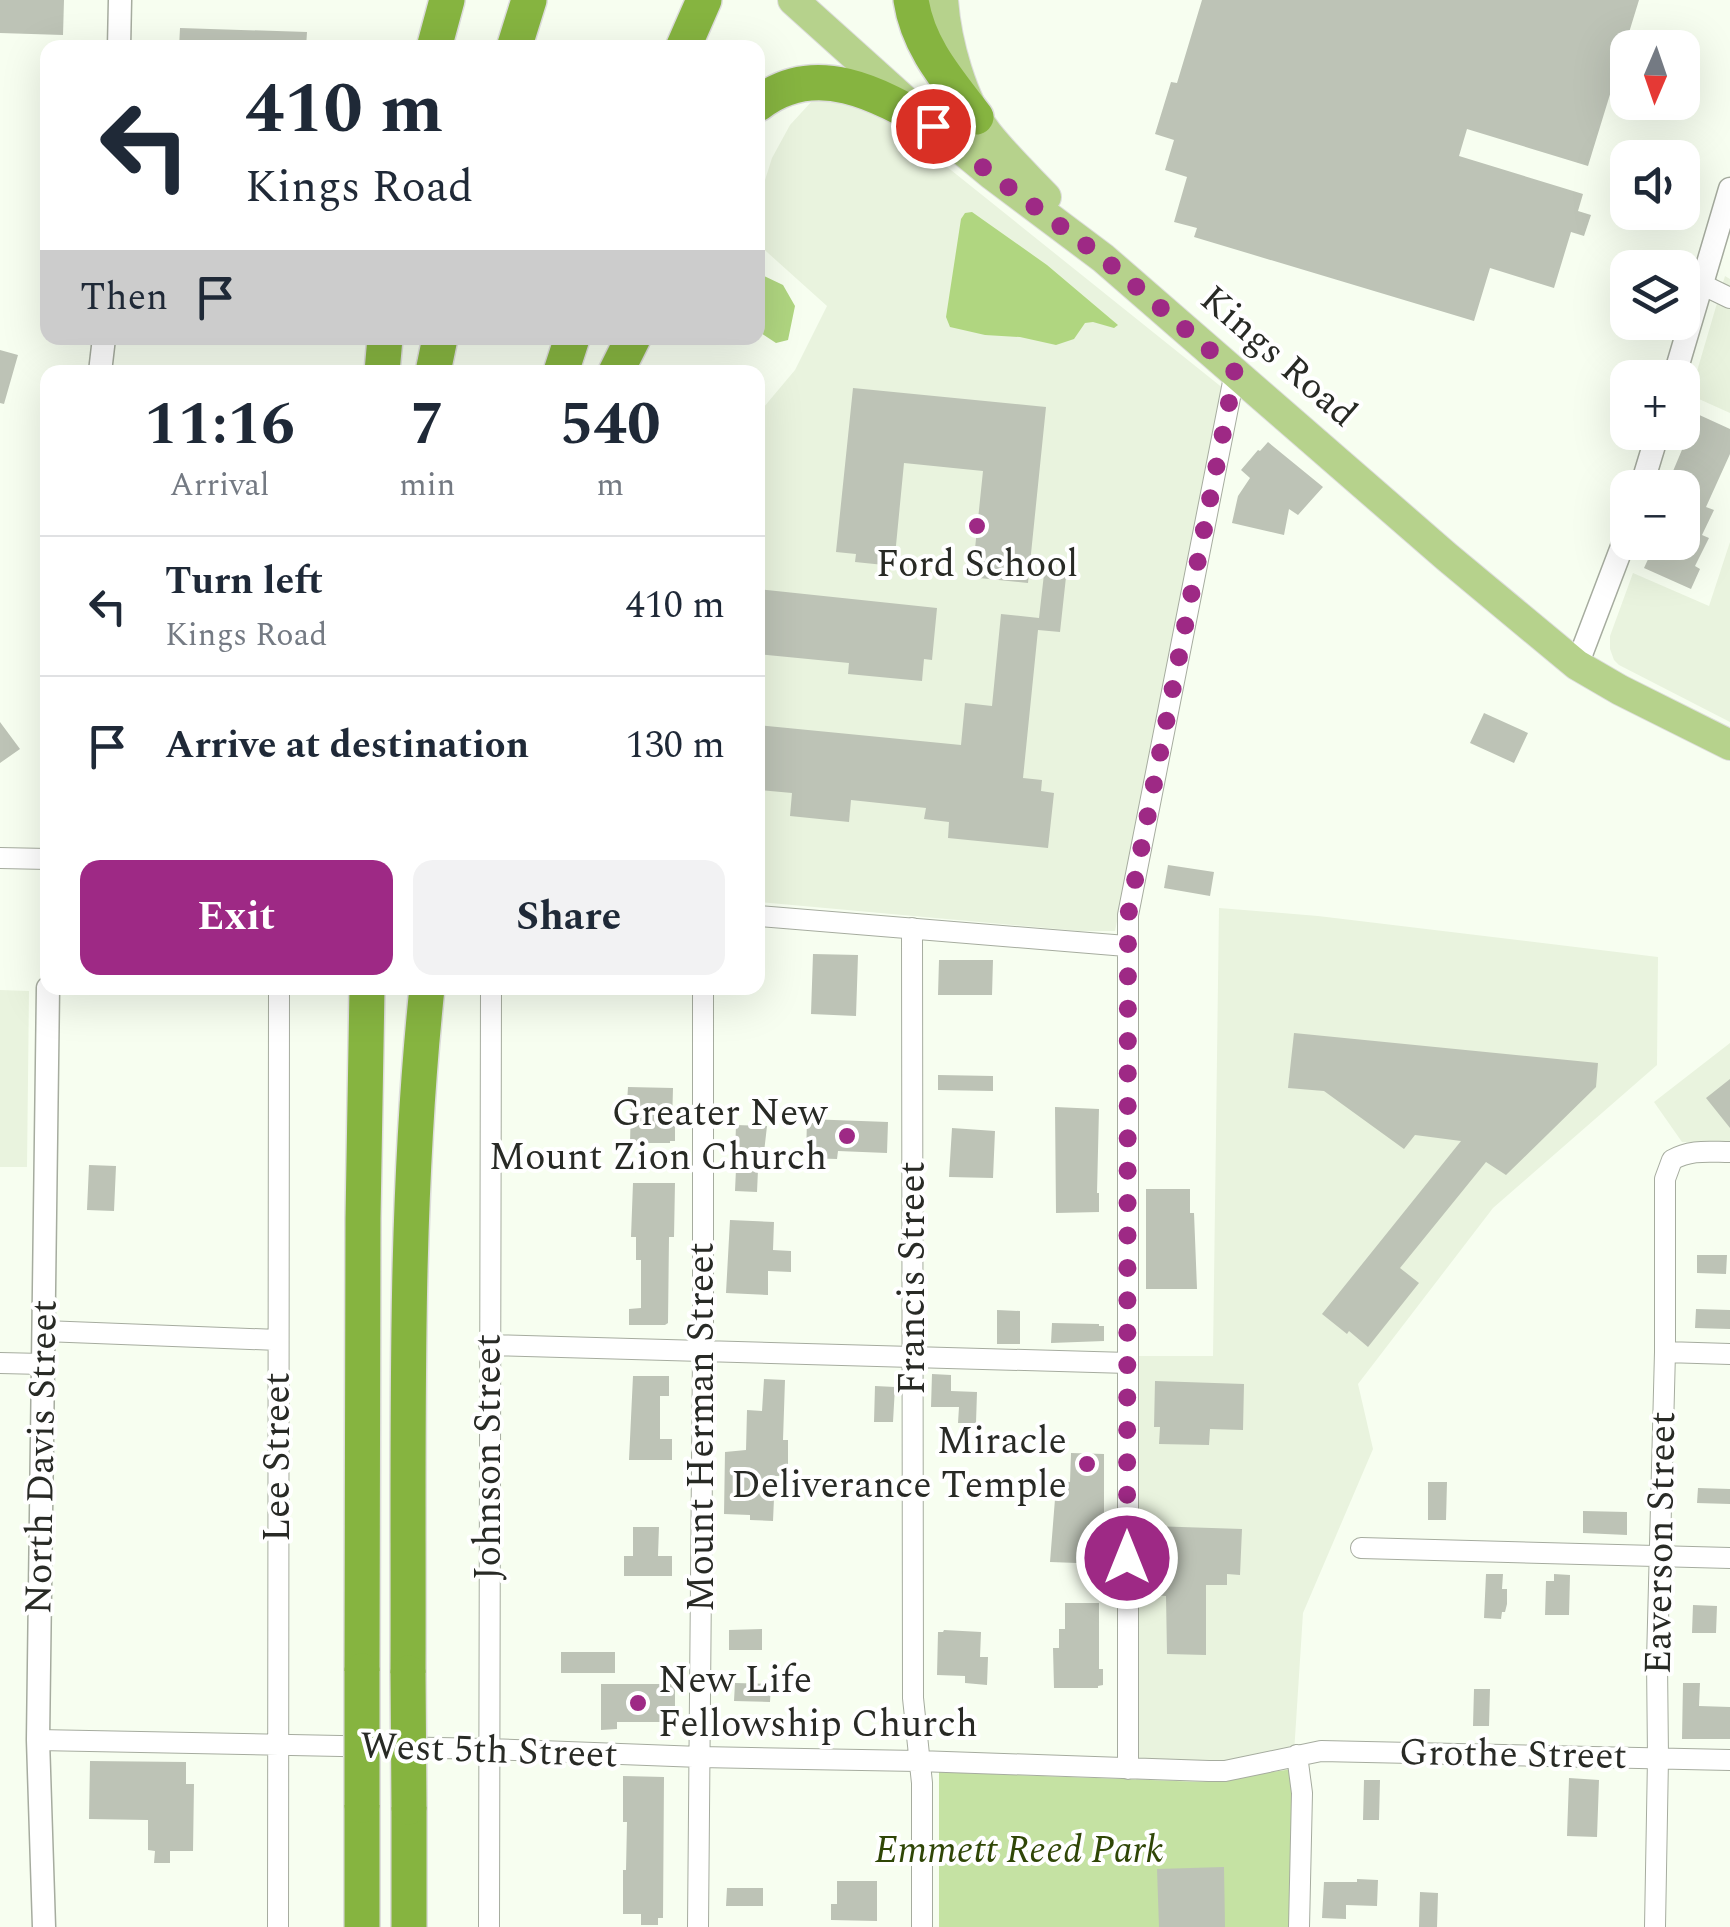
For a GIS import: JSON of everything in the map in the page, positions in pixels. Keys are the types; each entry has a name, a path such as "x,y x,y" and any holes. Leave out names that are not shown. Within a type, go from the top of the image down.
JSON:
{"highway":[{"path":"436,40 447,0"},
{"path":"516,40 529,0"},
{"path":"671,40 682,0"},
{"path":"686,40 704,0"},
{"path":"911,0 926,50 976,117"},
{"path":"765,100 784,88 828,82 859,89 933,126"},
{"path":"362,1927 367,995"},
{"path":"409,1927 409,1272 415,1132 427,995"}],"main road":[{"name":"Kings Road","path":"794,0 933,126 1103,258 1577,665 1730,744"},
{"path":"943,0 950,44 976,117 997,146 1103,258"}],"street":[{"path":"119,40 120,0"},
{"path":"1679,360 1730,189"},
{"path":"1702,284 1730,298"},
{"path":"1128,1769 1128,916 1235,372"},
{"path":"1577,665 1617,560"},
{"path":"0,858 40,860"},
{"path":"765,917 1126,946"},
{"name":"Francis Street","path":"912,928 913,1698 922,1782 922,1927"},
{"name":"North Davis Street","path":"44,1927 38,1740 48,995"},
{"name":"Lee Street","path":"278,1927 279,995"},
{"name":"Johnson Street","path":"489,1927 491,995"},
{"name":"Mount Herman Street","path":"698,1927 703,995"},
{"name":"Eaverson Street","path":"1654,1927 1665,1180 1672,1160 1694,1151 1730,1152"},
{"path":"44,1331 278,1340"},
{"path":"489,1346 1128,1363"},
{"path":"1665,1352 1730,1354"},
{"path":"0,1363 43,1364"},
{"path":"1361,1548 1730,1558"},
{"name":"West 5th Street","path":"38,1740 1225,1771 1297,1754"},
{"name":"Grothe Street","path":"1297,1754 1321,1750 1730,1760"},
{"path":"1297,1754 1302,1792 1299,1927"}],"shaded area":[{"name":"Ford School","path":"823,89 866,102 1224,389 1115,931 765,903 765,406 795,370 827,306 765,250 765,180 790,125"},
{"path":"972,212 1047,265 1118,325 1114,328 1085,323 1074,339 1056,345 950,327 946,317 961,219"},
{"path":"765,276 783,285 795,306 788,340 776,343 765,336"},
{"path":"1725,276 1730,279 1730,413 1700,400 1700,361"},
{"path":"1730,542 1730,722 1619,665 1610,649 1610,636 1633,573 1709,606"},
{"path":"1219,908 1318,916 1658,957 1657,1065 1493,1208 1358,1384 1373,1449 1303,1613 1293,1769 1202,1782 1136,1780 1137,1356 1213,1356"},
{"path":"0,990 29,991 27,1167 0,1167"},
{"path":"1730,1043 1730,1143 1682,1142 1654,1102"}],"green space":[{"name":"Emmett Reed Park","path":"1293,1769 1289,1927 939,1927 939,1772 1202,1782"}],"building":[{"path":"0,0 64,0 63,35 0,33"},
{"path":"1202,0 1639,0 1630,30 1610,30 1610,94 1588,166 1467,129 1459,156 1583,194 1578,211 1591,215 1584,236 1571,232 1554,288 1490,268 1474,321 1194,237 1197,228 1174,222 1187,177 1165,170 1174,140 1155,134 1171,82 1177,83"},
{"path":"180,28 307,32 306,40 179,40"},
{"path":"0,350 18,355 4,404 0,403"},
{"path":"853,388 1046,407 1028,583 979,578 980,569 973,568 983,471 904,463 894,566 855,562 856,554 836,552"},
{"path":"1700,415 1730,429 1730,454 1706,507 1714,510 1702,535 1709,538 1700,556 1700,470 1673,470 1682,450 1700,450"},
{"path":"1268,442 1323,487 1298,515 1289,509 1284,535 1232,523 1238,496 1250,478 1241,470"},
{"path":"1648,560 1698,560 1695,566 1700,569 1691,589 1644,568"},
{"path":"1044,574 1066,577 1060,632 1038,630 1023,778 1042,780 1041,791 1054,793 1048,848 948,838 949,822 924,819 926,808 851,800 849,822 790,816 792,793 765,791 765,726 961,745 965,703 992,706 1001,614 1039,618"},
{"path":"765,590 937,608 932,660 924,659 922,681 848,674 849,663 765,655"},
{"path":"1484,713 1528,733 1514,763 1470,743"},
{"path":"0,722 20,749 0,763"},
{"path":"1168,865 1214,872 1210,896 1164,888"},
{"path":"813,954 858,955 856,1016 811,1014"},
{"path":"939,960 993,960 992,995 938,995"},
{"path":"1294,1033 1598,1063 1596,1087 1506,1175 1486,1162 1400,1268 1419,1283 1368,1347 1322,1314 1461,1141 1415,1135 1404,1149 1324,1091 1288,1088"},
{"path":"938,1075 993,1076 993,1091 938,1090"},
{"path":"1730,1079 1730,1128 1706,1098"},
{"path":"628,1087 673,1088 675,1141 630,1143"},
{"path":"1055,1107 1099,1109 1099,1212 1056,1213"},
{"name":"Greater New Mount Zion Church","path":"807,1119 888,1122 887,1153 838,1151 837,1159 806,1158"},
{"path":"736,1125 767,1126 757,1192 735,1191 736,1169 730,1169"},
{"path":"952,1128 995,1131 993,1178 949,1177"},
{"path":"89,1165 116,1166 114,1211 87,1210"},
{"path":"633,1183 675,1183 665,1325 629,1325 629,1309 641,1308 641,1260 636,1260 636,1237 631,1237"},
{"path":"1146,1189 1190,1189 1197,1289 1146,1289"},
{"path":"730,1220 774,1222 773,1250 791,1251 791,1272 768,1271 768,1295 726,1293"},
{"path":"1697,1255 1727,1255 1726,1274 1697,1273"},
{"path":"1696,1309 1730,1310 1730,1329 1695,1328"},
{"path":"997,1310 1020,1311 1020,1344 997,1344"},
{"path":"1052,1323 1099,1324 1104,1326 1104,1341 1051,1343"},
{"path":"932,1374 951,1375 951,1391 977,1392 976,1423 958,1423 959,1407 931,1407"},
{"path":"633,1376 669,1376 669,1396 660,1396 660,1439 672,1439 672,1460 629,1460"},
{"path":"764,1379 785,1380 783,1440 788,1440 788,1476 775,1476 773,1521 724,1514 725,1452 746,1450 747,1410 762,1411"},
{"path":"1155,1381 1244,1384 1243,1430 1210,1429 1209,1445 1159,1444 1160,1427 1154,1427"},
{"path":"875,1386 895,1387 893,1422 874,1422"},
{"path":"1071,1453 1104,1454 1104,1564 1050,1562 1055,1499 1051,1499 1052,1481 1070,1482"},
{"path":"1428,1482 1447,1482 1446,1520 1428,1520"},
{"path":"1698,1488 1730,1489 1730,1504 1697,1503"},
{"path":"1583,1511 1627,1512 1627,1535 1583,1533"},
{"path":"1151,1526 1242,1529 1240,1575 1227,1574 1227,1585 1206,1585 1206,1655 1167,1654 1166,1596 1147,1595"},
{"path":"633,1527 659,1527 658,1556 672,1556 672,1576 624,1576 624,1556 633,1556"},
{"path":"1486,1574 1503,1574 1507,1604 1501,1619 1484,1618"},
{"path":"1554,1574 1570,1575 1569,1615 1545,1615 1546,1581 1554,1581"},
{"path":"1065,1603 1099,1603 1099,1669 1103,1669 1103,1685 1098,1688 1054,1688 1053,1648 1059,1648 1059,1629 1065,1629"},
{"path":"1693,1605 1717,1606 1716,1633 1692,1633"},
{"path":"762,1629 762,1650 729,1650 729,1630"},
{"path":"938,1632 981,1632 980,1657 988,1657 987,1685 965,1683 965,1676 937,1675"},
{"path":"561,1652 615,1652 615,1673 561,1673"},
{"path":"735,1683 771,1684 770,1702 734,1701"},
{"path":"1683,1683 1700,1683 1699,1706 1730,1707 1730,1739 1682,1739"},
{"name":"New Life Fellowship Church","path":"601,1684 675,1684 675,1722 617,1722 617,1729 601,1730"},
{"path":"1474,1689 1490,1689 1489,1726 1473,1726"},
{"path":"90,1761 186,1762 186,1784 194,1784 193,1851 170,1851 170,1863 154,1863 155,1851 148,1850 148,1820 89,1819"},
{"path":"623,1776 664,1777 663,1918 658,1918 658,1925 641,1925 641,1914 623,1914 627,1822 623,1822"},
{"path":"1569,1778 1599,1780 1597,1837 1567,1836"},
{"path":"1364,1780 1380,1780 1379,1820 1363,1820"},
{"path":"1224,1867 1225,1927 1159,1927 1157,1869"},
{"path":"1378,1880 1377,1906 1346,1905 1346,1919 1322,1918 1324,1882"},
{"path":"837,1881 877,1881 877,1921 831,1920 831,1904 837,1904"},
{"path":"727,1888 763,1888 763,1906 726,1906"},
{"path":"1420,1892 1438,1893 1437,1927 1419,1927"}],"place":[{"name":"Ford School","path":"977,526"},
{"name":"Greater New Mount Zion Church","path":"847,1136"},
{"name":"Miracle Deliverance Temple","path":"1087,1464"},
{"name":"New Life Fellowship Church","path":"638,1703"}],"route":[{"path":"933,126 1103,258 1235,372 1128,916 1127,1558"}]}
